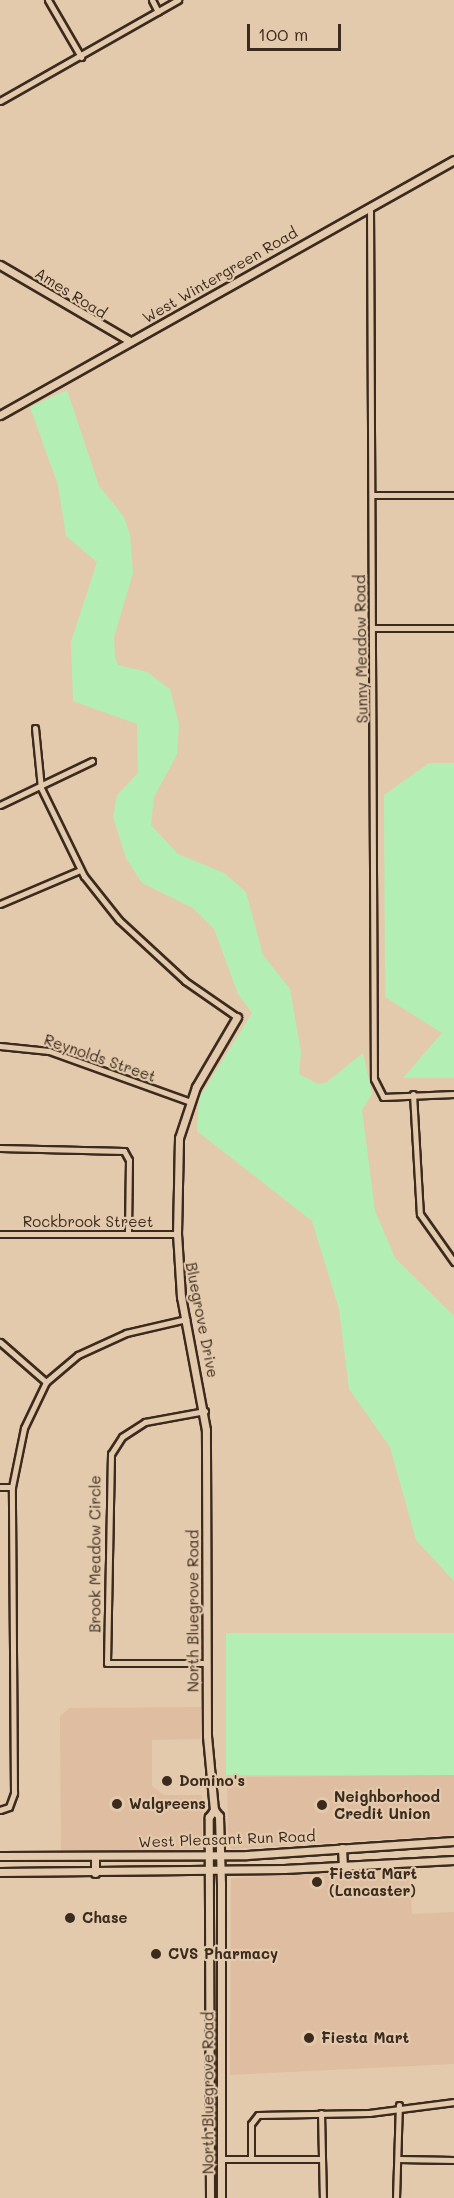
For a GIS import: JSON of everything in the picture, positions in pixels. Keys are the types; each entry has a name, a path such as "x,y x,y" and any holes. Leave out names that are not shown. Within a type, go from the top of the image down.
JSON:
{"main road":[{"name":"West Wintergreen Road","path":"0,415 370,205 454,160"},
{"name":"Ames Road","path":"0,265 130,341"},
{"path":"191,1102 237,1017"},
{"name":"Bluegrove Drive","path":"191,1102 179,1138 177,1234 186,1319 205,1411"},
{"name":"North Bluegrove Road","path":"205,1411 207,1663 214,1810 219,1816 221,1855 222,2198"},
{"name":"North Bluegrove Road","path":"210,2198 209,1817 214,1810"},
{"name":"West Pleasant Run Road","path":"0,1856 210,1856 454,1841"},
{"path":"342,1848 343,1866"},
{"path":"95,1856 95,1873"},
{"name":"West Pleasant Run Road","path":"0,1872 210,1871 454,1860"},
{"path":"211,1966 222,1965"},
{"path":"211,1997 222,1996"}],"street":[{"path":"48,0 81,57"},
{"path":"152,0 158,12"},
{"path":"0,101 178,0"},
{"name":"Sunny Meadow Road","path":"370,205 372,628 378,1092 413,1095"},
{"path":"372,495 454,495"},
{"path":"372,628 454,628"},
{"path":"35,728 41,788 80,870 119,920 185,981 237,1017"},
{"path":"0,805 41,788 92,760"},
{"path":"0,904 80,870"},
{"name":"Reynolds Street","path":"0,1046 49,1051 191,1102"},
{"path":"454,1094 413,1095 420,1214 454,1262"},
{"path":"0,1148 124,1151 129,1160 128,1234"},
{"name":"Rockbrook Street","path":"0,1234 177,1234"},
{"path":"0,1810 9,1807 14,1793 12,1487 19,1439 46,1382 104,1341 186,1319"},
{"path":"0,1342 46,1382"},
{"name":"Brook Meadow Circle","path":"205,1411 146,1422 122,1437 111,1454 107,1663 207,1663"},
{"path":"0,1487 12,1487"},
{"path":"251,2159 255,2116 369,2113 399,2105 454,2102"},
{"path":"396,2198 399,2105"},
{"path":"321,2113 323,2198"},
{"path":"222,2159 321,2159"},
{"path":"399,2159 454,2160"}],"shaded area":[{"path":"201,1707 201,1739 152,1740 152,1786 164,1795 202,1795 202,1849 61,1851 60,1716 70,1708"},
{"path":"454,1775 454,1835 232,1849 228,1845 227,1777"},
{"path":"409,1869 412,1914 454,1912 454,2064 230,2075 231,1878"}],"green space":[{"path":"67,390 99,486 124,517 130,535 133,573 114,637 115,657 118,665 147,672 170,689 179,724 177,754 154,797 151,825 178,854 224,873 246,892 263,955 290,989 301,1052 299,1074 318,1084 327,1082 363,1053 372,1094 362,1110 375,1211 395,1258 454,1316 454,1581 416,1540 390,1447 349,1389 339,1309 312,1221 197,1131 199,1098 252,1013 238,994 214,929 193,908 142,883 126,858 113,817 117,795 138,773 137,724 73,701 71,642 97,562 66,536 58,485 30,407"},
{"path":"429,763 454,763 454,1078 403,1078 442,1033 385,997 384,795"},
{"path":"226,1633 454,1633 454,1775 226,1775"}],"place":[{"name":"Domino's","path":"167,1781"},
{"name":"Walgreens","path":"117,1804"},
{"name":"Neighborhood Credit Union","path":"322,1805"},
{"name":"Fiesta Mart (Lancaster)","path":"317,1882"},
{"name":"Chase","path":"70,1918"},
{"name":"CVS Pharmacy","path":"156,1954"},
{"name":"Fiesta Mart","path":"309,2038"}]}
